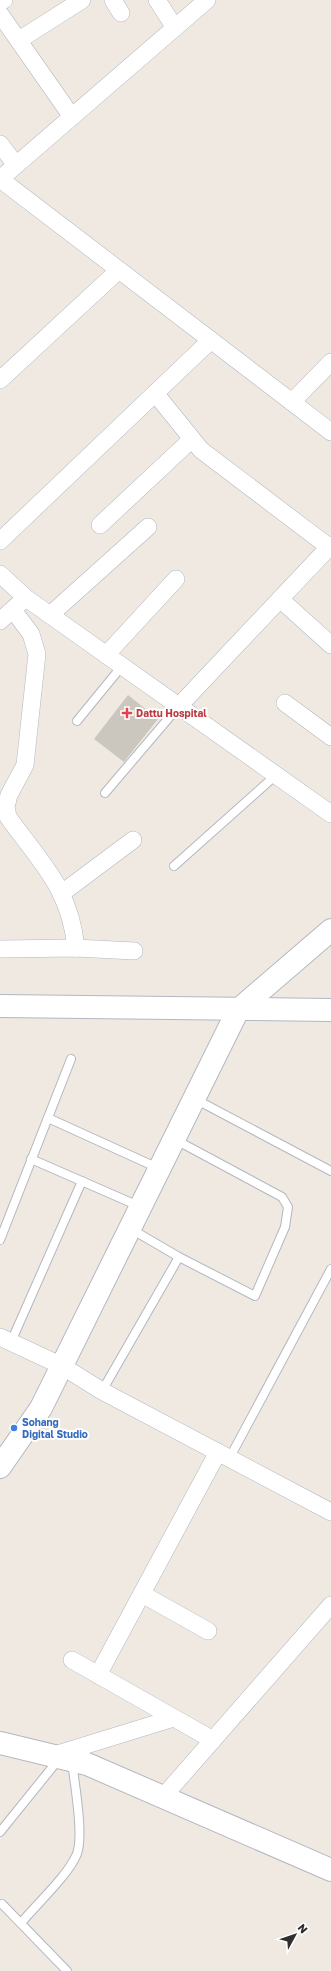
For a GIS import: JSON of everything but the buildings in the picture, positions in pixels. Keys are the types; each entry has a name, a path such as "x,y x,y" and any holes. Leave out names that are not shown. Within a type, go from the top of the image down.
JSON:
{"street":[{"path":"0,2 4,0"},
{"path":"19,40 82,0"},
{"path":"157,0 175,28"},
{"path":"207,0 0,179 331,432"},
{"path":"0,14 72,117"},
{"path":"0,144 16,166"},
{"path":"0,380 119,270"},
{"path":"0,541 211,340"},
{"path":"292,402 331,362"},
{"path":"155,393 201,450 330,546 179,706"},
{"path":"100,525 192,439"},
{"path":"50,615 148,527"},
{"path":"0,574 26,598 331,814"},
{"path":"106,655 176,579"},
{"path":"0,621 26,598"},
{"path":"280,599 331,645"},
{"path":"12,610 31,634 37,654 25,765 9,795 6,807 8,817 52,875 62,893 74,928 76,948"},
{"path":"285,702 331,737"},
{"path":"62,893 133,840"},
{"path":"0,1467 41,1408 238,1010 331,930"},
{"path":"0,949 76,948 134,950"},
{"path":"0,1006 331,1010"},
{"path":"5,1340 62,1366 102,1391 331,1512"},
{"path":"98,1675 142,1594 224,1456"},
{"path":"142,1594 208,1631"},
{"path":"163,1797 331,1605"},
{"path":"72,1660 213,1740"},
{"path":"62,1757 174,1718"},
{"path":"0,1743 87,1764 331,1870"}],"lane":[{"path":"77,721 122,666"},
{"path":"105,794 179,706"},
{"path":"174,866 276,775"},
{"path":"0,1240 71,1058"},
{"path":"195,1098 331,1170"},
{"path":"48,1118 160,1169"},
{"path":"130,1229 178,1257 255,1296 285,1227 288,1207 282,1197 174,1139"},
{"path":"32,1159 141,1206"},
{"path":"5,1340 82,1181"},
{"path":"102,1391 178,1257"},
{"path":"224,1456 331,1269"},
{"path":"0,1832 62,1757"},
{"path":"21,1923 77,1855 80,1838 62,1757"},
{"path":"2,1904 67,1971"}],"place":[{"name":"Dattu Hospital","path":"127,713"},
{"name":"Sohang Digital Studio","path":"14,1428"}]}
